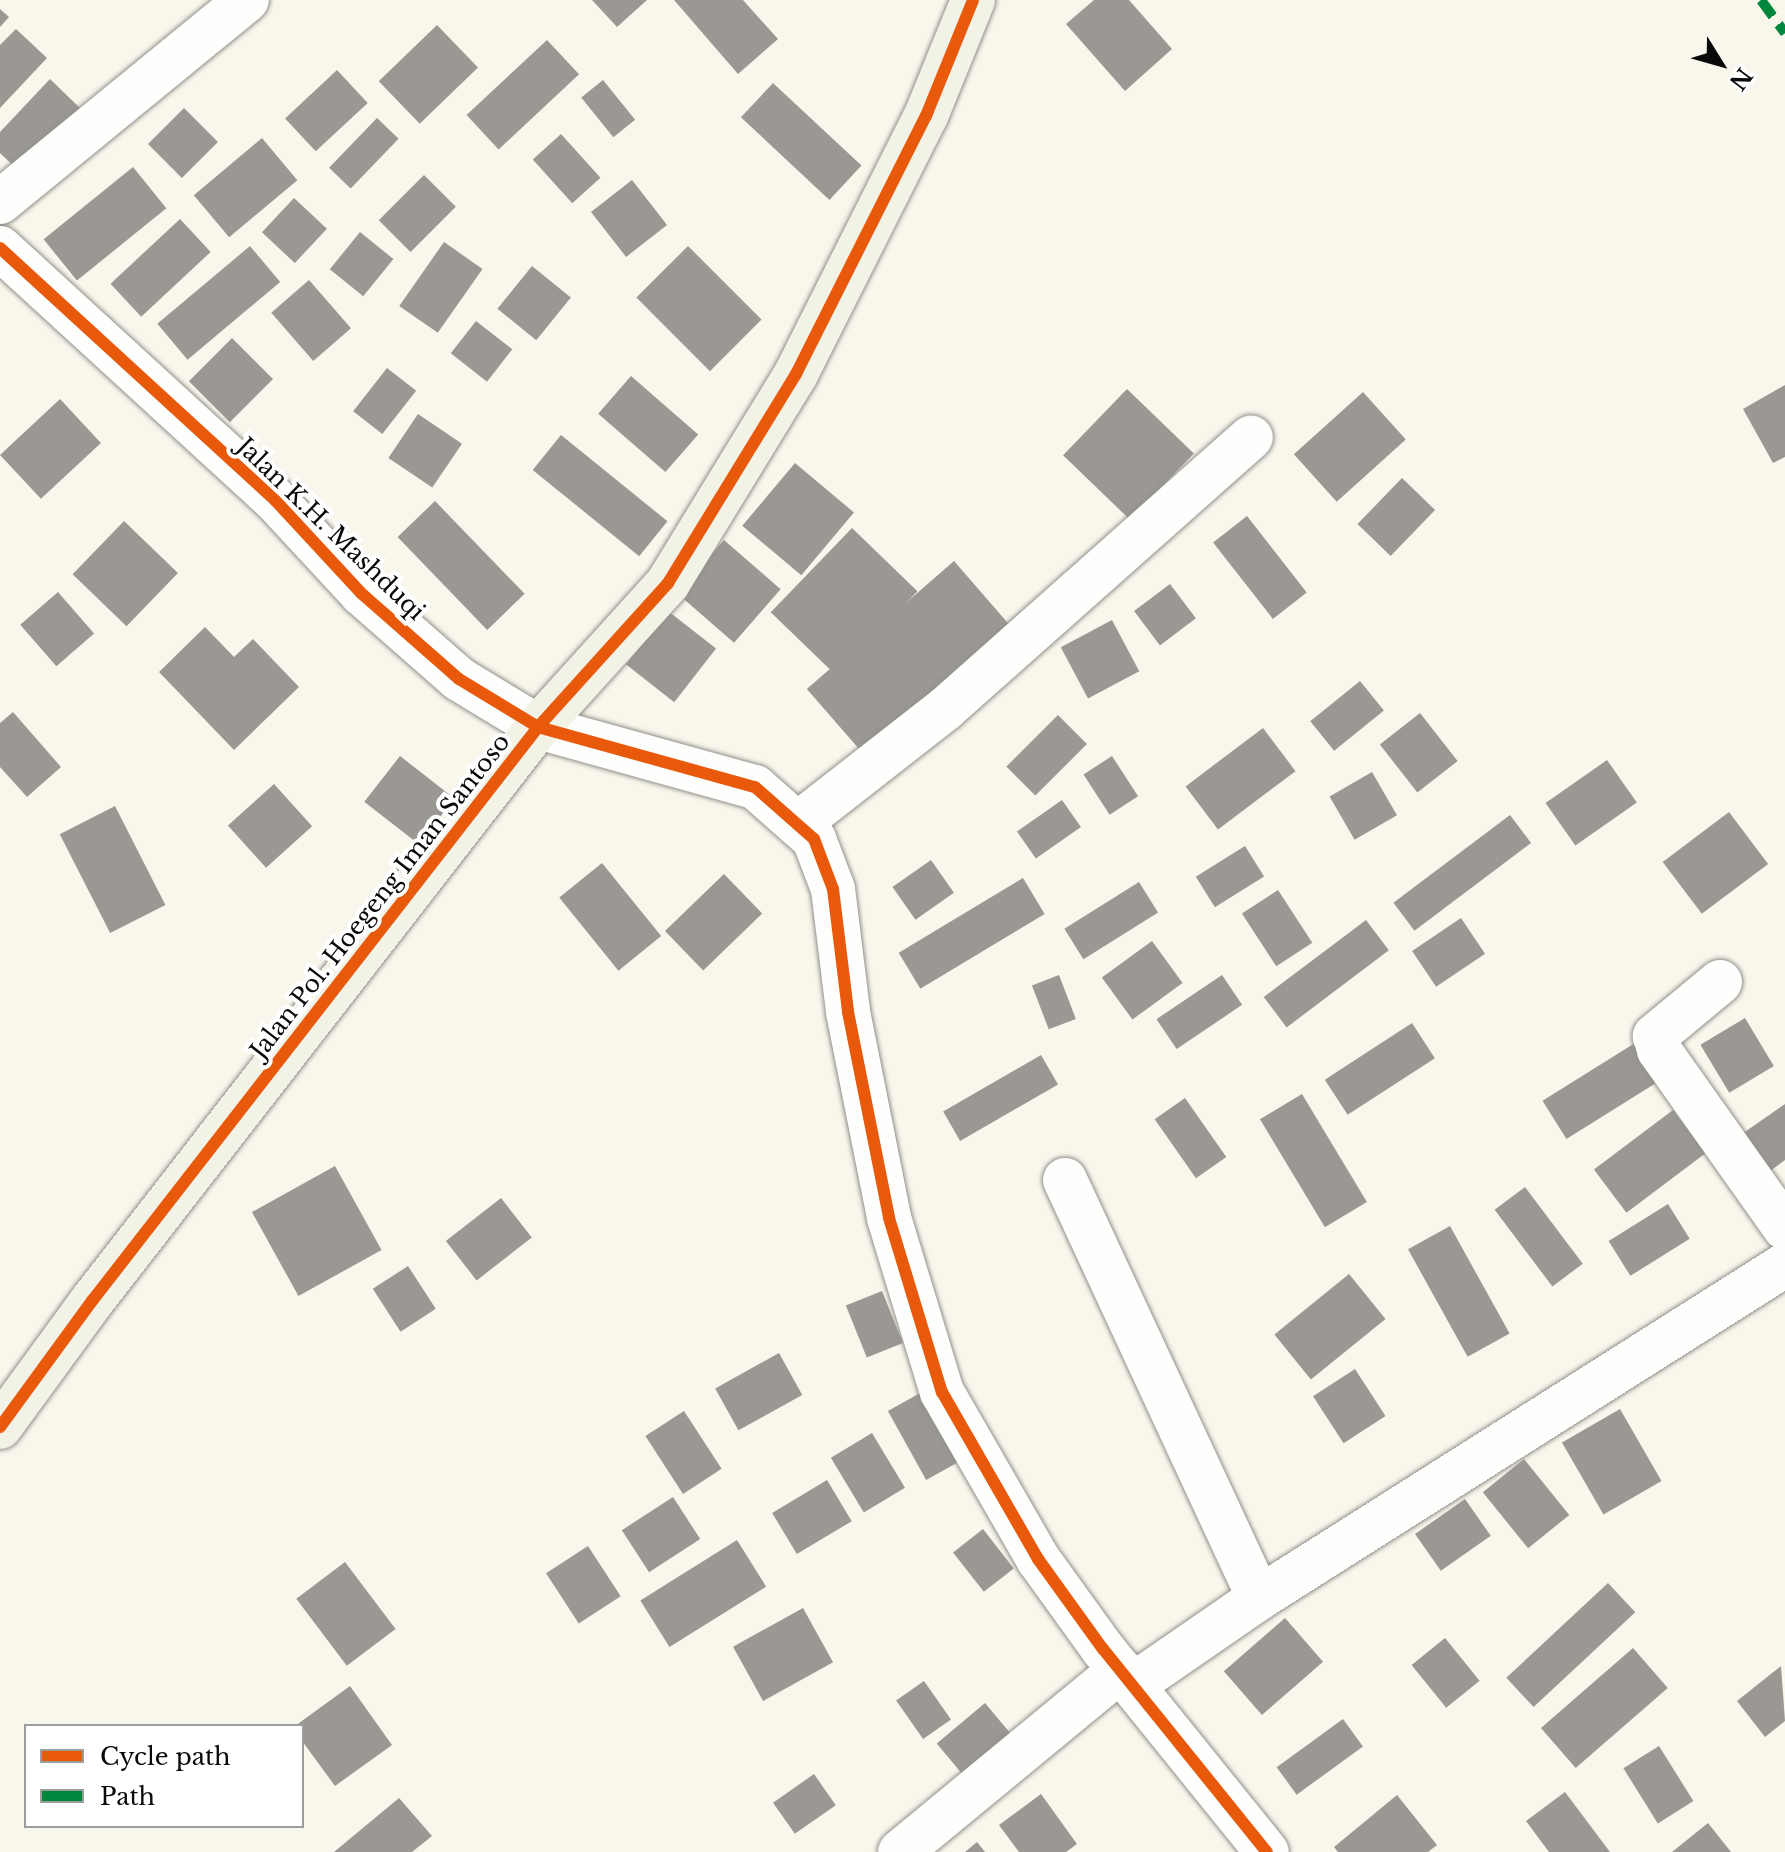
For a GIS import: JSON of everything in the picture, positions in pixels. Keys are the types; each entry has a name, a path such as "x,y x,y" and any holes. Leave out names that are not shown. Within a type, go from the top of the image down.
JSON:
{"street":[{"path":"0,202 247,0"},
{"name":"Jalan Pol. Hoegeng Iman Santoso","path":"0,1427 538,727 668,583 796,374 926,116 973,0"},
{"name":"Jalan K.H. Mashduqi","path":"0,248 275,500 383,612 459,679 538,727 755,787 814,839 833,889 866,1114 893,1232 942,1392 1038,1559 1127,1678 1267,1852"},
{"path":"799,823 945,709 1251,437"},
{"path":"1720,982 1655,1036 1665,1060 1785,1228"},
{"path":"1065,1180 1259,1598"},
{"path":"900,1852 1127,1678 1259,1598 1785,1265"}],"building":[{"path":"592,0 647,0 617,27"},
{"path":"674,0 743,0 778,39 738,74"},
{"path":"1094,0 1129,0 1172,49 1125,91 1066,24"},
{"path":"0,9 9,17 0,27"},
{"path":"437,25 478,67 420,124 379,81"},
{"path":"16,29 47,58 0,108 0,45"},
{"path":"547,40 579,74 499,149 467,115"},
{"path":"337,70 368,103 316,151 285,118"},
{"path":"50,79 81,109 21,173 0,153 0,132"},
{"path":"603,80 635,120 613,137 581,98"},
{"path":"773,83 861,166 829,200 741,117"},
{"path":"184,108 218,142 182,178 148,144"},
{"path":"377,118 399,139 351,188 329,168"},
{"path":"561,134 600,178 572,203 533,159"},
{"path":"262,138 297,180 229,237 194,195"},
{"path":"133,167 166,208 77,281 44,239"},
{"path":"424,175 456,207 411,252 379,220"},
{"path":"632,180 667,225 626,257 591,212"},
{"path":"294,198 327,229 295,263 262,232"},
{"path":"180,219 211,252 141,317 111,284"},
{"path":"360,232 393,259 363,296 330,269"},
{"path":"444,242 483,269 438,333 399,306"},
{"path":"250,246 280,282 188,360 157,324"},
{"path":"688,246 762,320 710,371 636,298"},
{"path":"532,266 571,297 536,340 497,309"},
{"path":"309,280 351,328 313,361 271,313"},
{"path":"476,321 512,349 487,382 451,353"},
{"path":"232,338 273,379 230,422 189,381"},
{"path":"387,368 416,391 382,434 353,411"},
{"path":"631,376 698,434 665,472 598,414"},
{"path":"1785,385 1785,457 1773,463 1743,409"},
{"path":"1127,389 1194,454 1130,520 1063,455"},
{"path":"1363,392 1406,440 1337,502 1294,454"},
{"path":"60,399 101,443 41,499 0,455"},
{"path":"418,414 462,444 432,488 388,458"},
{"path":"561,435 667,521 639,556 533,470"},
{"path":"795,463 854,512 801,575 742,526"},
{"path":"1402,478 1435,510 1391,556 1358,524"},
{"path":"435,501 525,594 487,630 398,537"},
{"path":"1247,516 1307,592 1273,619 1213,542"},
{"path":"124,521 178,573 127,626 73,574"},
{"path":"852,528 917,591 836,675 771,612"},
{"path":"724,540 781,589 734,643 677,594"},
{"path":"954,561 1012,628 865,756 807,689"},
{"path":"1170,584 1196,618 1160,645 1134,611"},
{"path":"58,592 94,634 56,666 20,625"},
{"path":"668,611 716,649 674,702 626,665"},
{"path":"1112,620 1139,671 1088,698 1061,647"},
{"path":"205,627 234,657 253,639 299,687 234,750 159,672"},
{"path":"1360,681 1384,711 1334,751 1310,721"},
{"path":"13,712 61,767 27,797 0,767 0,723"},
{"path":"1420,713 1458,761 1417,792 1380,744"},
{"path":"1058,715 1087,744 1035,796 1006,767"},
{"path":"1263,728 1295,771 1218,830 1186,786"},
{"path":"400,756 457,800 421,846 364,802"},
{"path":"1112,756 1138,796 1110,815 1083,775"},
{"path":"1607,760 1637,803 1575,846 1546,803"},
{"path":"1372,772 1397,815 1355,840 1330,796"},
{"path":"274,784 312,826 266,868 228,825"},
{"path":"1062,800 1081,827 1036,859 1017,832"},
{"path":"115,806 165,905 110,933 60,834"},
{"path":"1729,812 1768,864 1702,914 1663,862"},
{"path":"1510,815 1531,843 1414,931 1393,903"},
{"path":"1245,846 1264,877 1215,907 1196,877"},
{"path":"931,860 954,893 915,920 892,887"},
{"path":"602,863 661,936 618,971 559,898"},
{"path":"724,874 762,914 703,971 665,931"},
{"path":"1023,878 1045,914 920,989 899,953"},
{"path":"1139,882 1158,913 1083,959 1064,929"},
{"path":"1278,890 1312,943 1276,966 1242,913"},
{"path":"1461,918 1485,954 1436,987 1412,951"},
{"path":"1366,920 1389,950 1287,1027 1264,997"},
{"path":"1152,941 1183,983 1132,1020 1102,977"},
{"path":"1059,975 1076,1019 1049,1029 1032,985"},
{"path":"1222,975 1242,1005 1177,1049 1157,1019"},
{"path":"1745,1018 1774,1066 1729,1093 1700,1045"},
{"path":"1412,1023 1435,1058 1348,1115 1325,1080"},
{"path":"1635,1043 1659,1081 1566,1139 1543,1101"},
{"path":"1041,1055 1058,1084 960,1141 943,1112"},
{"path":"1302,1094 1367,1202 1325,1227 1260,1119"},
{"path":"1185,1098 1226,1157 1196,1178 1155,1119"},
{"path":"1785,1104 1785,1160 1766,1174 1739,1136"},
{"path":"1673,1110 1705,1153 1626,1213 1594,1170"},
{"path":"335,1166 382,1250 298,1296 252,1212"},
{"path":"1525,1187 1583,1264 1552,1287 1495,1210"},
{"path":"501,1198 532,1237 477,1280 446,1241"},
{"path":"1668,1204 1690,1239 1630,1276 1609,1241"},
{"path":"1450,1226 1510,1334 1468,1357 1408,1249"},
{"path":"408,1266 436,1309 401,1332 373,1289"},
{"path":"1349,1274 1386,1319 1311,1379 1274,1334"},
{"path":"882,1291 903,1343 867,1358 846,1306"},
{"path":"779,1353 802,1395 738,1430 715,1388"},
{"path":"1355,1369 1385,1416 1344,1443 1313,1396"},
{"path":"922,1392 960,1461 926,1480 888,1411"},
{"path":"1620,1409 1662,1481 1603,1514 1562,1442"},
{"path":"684,1411 722,1469 683,1494 645,1436"},
{"path":"872,1433 905,1488 864,1513 831,1458"},
{"path":"1524,1459 1569,1515 1528,1548 1483,1492"},
{"path":"827,1480 852,1521 797,1554 772,1513"},
{"path":"673,1497 700,1539 649,1572 622,1530"},
{"path":"1465,1499 1491,1536 1441,1571 1415,1534"},
{"path":"983,1529 1014,1568 984,1592 953,1552"},
{"path":"737,1540 766,1587 669,1647 640,1600"},
{"path":"588,1546 621,1596 579,1624 546,1573"},
{"path":"345,1562 396,1629 347,1666 296,1599"},
{"path":"1608,1583 1635,1612 1534,1707 1506,1678"},
{"path":"803,1608 833,1662 763,1701 733,1647"},
{"path":"1285,1618 1323,1662 1262,1715 1224,1671"},
{"path":"1445,1638 1480,1681 1446,1708 1412,1665"},
{"path":"1633,1648 1668,1688 1576,1768 1541,1728"},
{"path":"1781,1666 1785,1721 1765,1737 1737,1701"},
{"path":"924,1681 951,1720 923,1739 896,1701"},
{"path":"350,1686 392,1745 335,1786 304,1744 304,1724 298,1724"},
{"path":"985,1703 1012,1735 964,1776 937,1743"},
{"path":"1343,1719 1363,1747 1297,1795 1277,1767"},
{"path":"1659,1746 1693,1801 1658,1823 1623,1768"},
{"path":"814,1774 836,1805 795,1834 773,1803"},
{"path":"1565,1792 1610,1852 1549,1852 1526,1821"},
{"path":"1041,1794 1077,1844 1066,1852 1019,1852 999,1825"},
{"path":"1397,1795 1437,1845 1428,1852 1338,1852 1334,1847"},
{"path":"399,1798 432,1836 412,1852 334,1852"},
{"path":"1708,1823 1731,1852 1672,1852"},
{"path":"977,1842 985,1852 965,1852"}],"marked path":[{"path":"1761,0 1785,33"}],"cycle path":[{"path":"0,1427 92,1301 538,727 668,583 796,374 926,116 973,0"},
{"path":"0,248 275,500 361,593 459,679 538,727 755,787 814,839 833,889 848,1012 889,1218 942,1392 1038,1559 1103,1649 1267,1852"}]}
